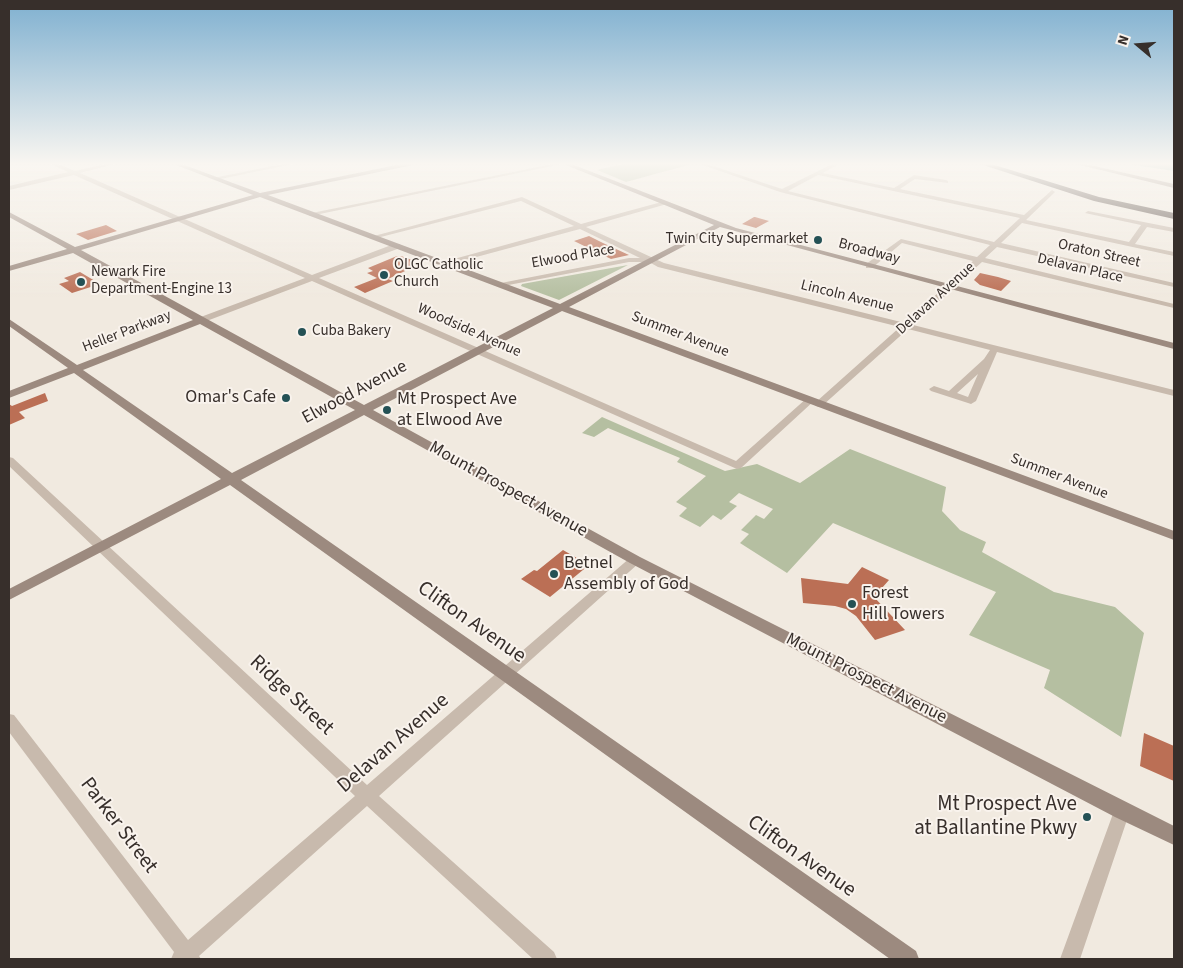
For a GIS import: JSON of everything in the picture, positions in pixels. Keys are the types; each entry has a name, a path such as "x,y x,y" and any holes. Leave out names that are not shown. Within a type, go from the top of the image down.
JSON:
{"highway":[{"path":"1147,208 1174,213"},
{"path":"1149,208 1174,213"},
{"path":"1162,208 1174,213"}],"street":[{"name":"Woodside Avenue","path":"154,208 737,466"},
{"path":"9,269 216,208"},
{"name":"Summer Avenue","path":"295,208 1174,536"},
{"path":"310,214 339,208"},
{"name":"Lincoln Avenue","path":"373,237 486,208"},
{"name":"Lincoln Avenue","path":"542,208 665,266 1174,393"},
{"path":"446,264 647,208"},
{"name":"Broadway","path":"678,208 719,225 1174,346"},
{"name":"Oraton Street","path":"851,208 1174,285"},
{"path":"977,208 1174,254"},
{"name":"Delavan Avenue","path":"737,466 907,326 1035,208"},
{"path":"1088,213 1174,230"},
{"name":"Mount Prospect Avenue","path":"9,214 635,560 1174,836"},
{"path":"1131,245 1145,224"},
{"name":"Elwood Avenue","path":"9,595 719,225"},
{"name":"Delavan Place","path":"870,266 901,241 1174,306"},
{"name":"Heller Parkway","path":"9,395 74,368 396,246"},
{"name":"Elwood Place","path":"501,285 629,260 651,260"},
{"name":"Clifton Avenue","path":"9,322 908,959"},
{"path":"934,389 972,401 989,358 995,348"},
{"path":"951,394 989,358"},
{"name":"Ridge Street","path":"9,460 367,796 547,959"},
{"name":"Delavan Avenue","path":"186,958 635,560"},
{"name":"Parker Street","path":"9,720 186,958"},
{"path":"1070,959 1122,811"}],"green space":[{"path":"628,265 559,300 521,286 522,284"},
{"path":"602,417 725,471 757,464 800,483 850,449 946,487 942,511 960,530 986,542 982,552 1054,592 1115,607 1144,633 1121,737 1044,688 1050,670 969,635 996,592 833,523 787,573 740,543 749,534 741,530 756,515 764,519 773,509 739,493 729,502 737,506 721,520 713,515 700,527 679,516 687,508 676,502 706,476 677,462 680,458 608,428 594,437 582,433"}],"building":[{"path":"754,217 769,221 756,228 742,224"},
{"path":"106,225 117,231 88,240 76,234"},
{"path":"589,236 629,255 611,259 574,241"},
{"name":"OLGC Catholic Church","path":"397,256 418,262 416,264 418,265 388,279 393,281 365,293 354,287 377,278 367,273 373,271 368,268"},
{"name":"Newark Fire Department-Engine 13","path":"80,272 100,284 72,293 59,284 69,281 64,278"},
{"path":"980,273 1011,281 1001,291 980,285 974,280"},
{"path":"45,393 48,401 19,412 25,418 9,425 9,404 12,406"},
{"name":"Betnel Assembly of God","path":"563,550 589,565 550,597 521,579 534,570 537,571"},
{"name":"Forest Hill Towers","path":"862,567 889,580 874,597 905,630 875,640 856,616 846,609 803,603 801,578 848,584"},
{"path":"1144,733 1174,746 1174,781 1140,766"}],"place":[{"name":"Twin City Supermarket","path":"818,240"},
{"name":"OLGC Catholic Church","path":"384,275"},
{"name":"Newark Fire Department-Engine 13","path":"81,282"},
{"name":"Cuba Bakery","path":"302,332"},
{"name":"Omar's Cafe","path":"286,398"},
{"name":"Mt Prospect Ave at Elwood Ave","path":"387,410"},
{"name":"Betnel Assembly of God","path":"554,574"},
{"name":"Forest Hill Towers","path":"852,604"},
{"name":"Mt Prospect Ave at Ballantine Pkwy","path":"1087,817"}]}
